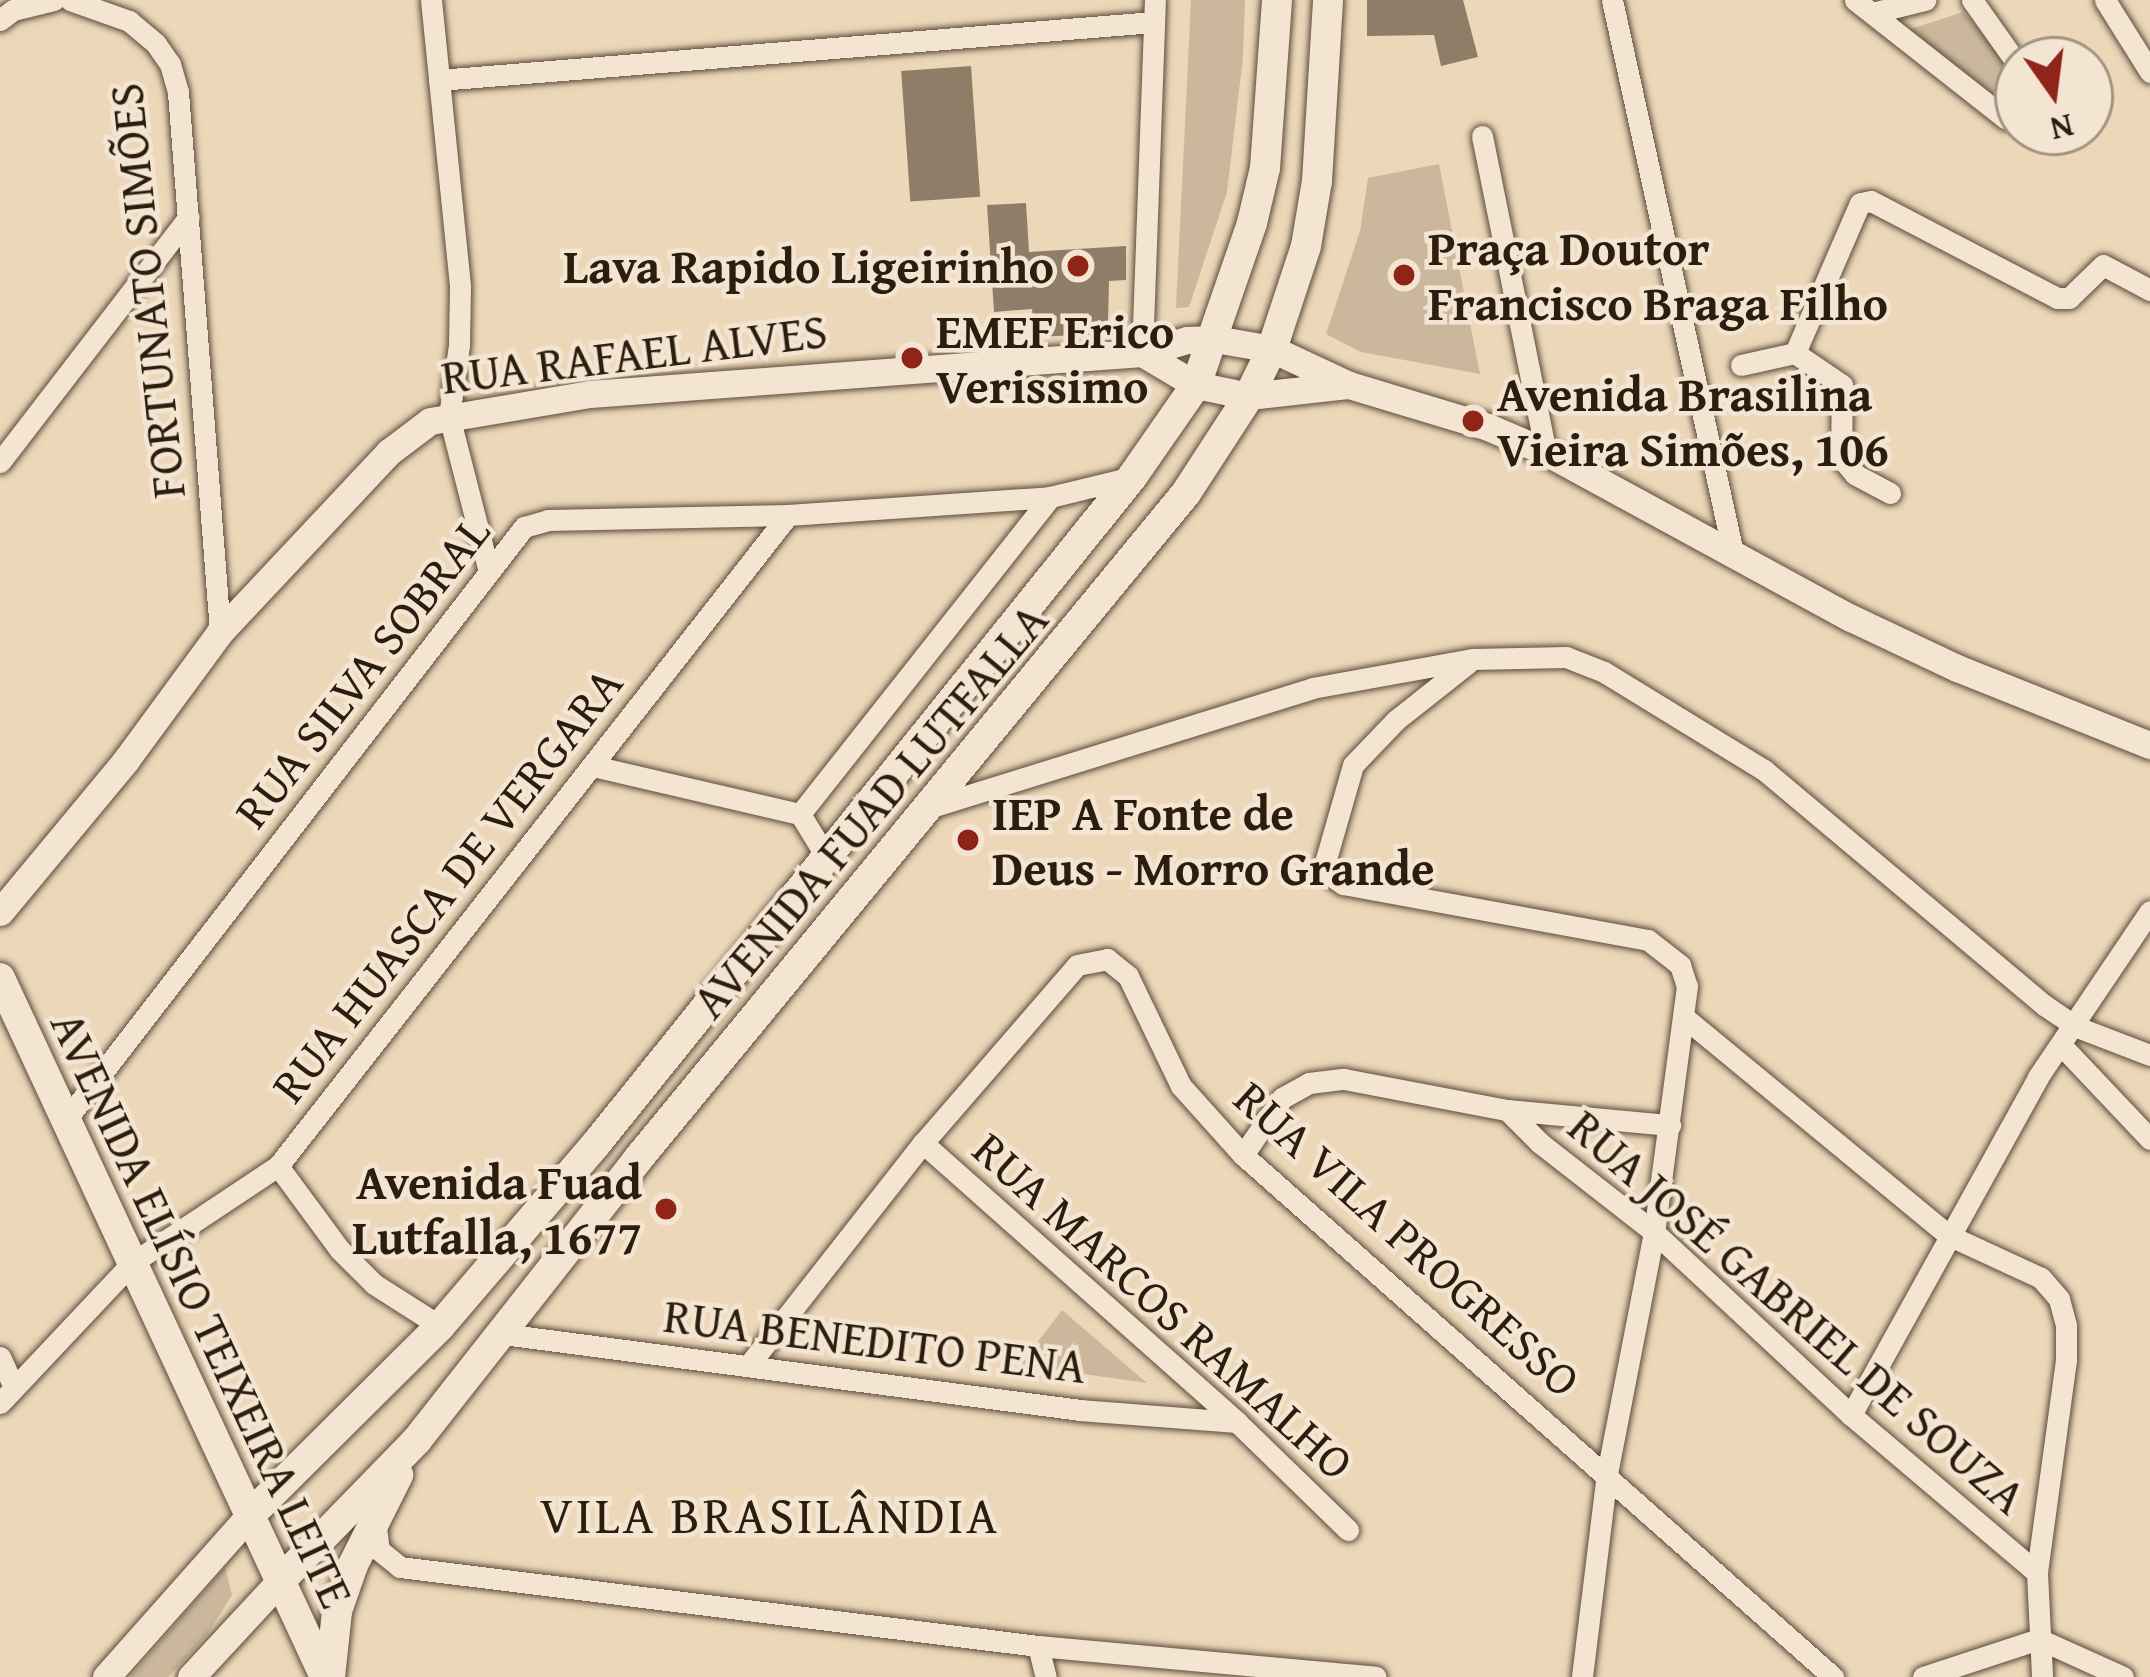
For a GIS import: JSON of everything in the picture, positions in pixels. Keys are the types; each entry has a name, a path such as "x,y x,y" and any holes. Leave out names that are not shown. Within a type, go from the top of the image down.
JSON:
{"main road":[{"name":"AVENIDA FUAD LUTFALLA","path":"249,1516 440,1325 561,1184 1132,478 1196,385 1215,339 1265,168 1277,0"},
{"name":"AVENIDA FUAD LUTFALLA","path":"280,1581 417,1439 1186,493 1249,396 1272,349 1306,245 1317,181 1328,0"},
{"name":"AVENIDA ELÍSIO TEIXEIRA LEITE","path":"0,978 327,1677"},
{"path":"561,1184 580,1199 588,1224"},
{"path":"327,1677 337,1611 375,1518 417,1439"}],"street":[{"path":"6,15 54,0"},
{"name":"FORTUNATO SIMÕES","path":"70,0 129,21 170,64 178,92 220,632"},
{"path":"431,0 460,286 460,345 449,416 489,572"},
{"path":"1612,0 1734,557"},
{"path":"1863,7 1925,0"},
{"path":"1972,0 1997,36"},
{"path":"2105,0 2150,72"},
{"path":"1863,7 1994,109"},
{"path":"440,80 1154,11 1142,352 1196,385 1249,396 1349,385 1488,427 1546,452 1734,557 1958,668 2150,745"},
{"path":"1482,136 1546,452"},
{"path":"1796,352 1856,206 1865,201 2057,298 2069,298 2103,266 2150,290"},
{"path":"0,462 189,217"},
{"name":"RUA RAFAEL ALVES","path":"0,912 126,760 220,632 389,452 430,421 590,394 1142,352 1179,341 1215,339 1272,349 1349,385"},
{"path":"1741,365 1796,352 1842,385 1841,458 1855,474 1890,493"},
{"name":"RUA SILVA SOBRAL","path":"64,1121 524,527 548,520 788,515 1050,497 1132,478"},
{"name":"AVENIDA FUAD LUTFALLA","path":"827,858 800,814 1050,497"},
{"name":"RUA HUASCA DE VERGARA","path":"7,1395 132,1263 278,1166 788,515"},
{"path":"931,807 1312,688 1473,659 1566,657 1604,672 1764,770 1991,963 2077,1027 2150,1055"},
{"path":"1473,659 1396,720 1353,765 1326,859 1330,874 1343,884 1648,940 1680,965 1687,986 1654,1232 1607,1473 1582,1677"},
{"path":"593,766 800,814"},
{"path":"1851,1415 2038,1077 2077,1027 2150,911"},
{"name":"RUA VILA PROGRESSO","path":"748,1366 923,1142 1077,965 1107,959 1128,976 1180,1086 1244,1155 1833,1677"},
{"path":"1685,1018 1948,1235 2041,1278 2059,1299 2066,1325 2036,1573 2042,1677"},
{"path":"2062,1046 2150,1139"},
{"path":"1244,1155 1282,1098 1309,1083 1344,1079 1507,1110 1670,1125"},
{"name":"RUA JOSÉ GABRIEL DE SOUZA","path":"1507,1110 1540,1144 1654,1232 1851,1415 2036,1573"},
{"name":"RUA MARCOS RAMALHO","path":"923,1142 1238,1422 1348,1531"},
{"path":"278,1166 340,1250 374,1284 440,1325"},
{"name":"RUA BENEDITO PENA","path":"503,1334 1080,1410 1238,1422"},
{"path":"0,1358 7,1395"},
{"path":"106,1677 249,1516"},
{"path":"375,1518 380,1550 400,1567 1212,1669 1376,1677"},
{"path":"191,1677 280,1581"},
{"path":"1923,1677 2039,1639 2122,1677"},
{"path":"1038,1646 1046,1677"}],"shaded area":[{"path":"1191,0 1245,0 1243,57 1227,192 1189,307 1176,308"},
{"path":"1963,12 1994,46 1994,100 1908,30"},
{"name":"Praça Doutor Francisco Braga Filho","path":"1439,164 1480,374 1361,352 1326,334 1360,231 1368,178"},
{"path":"1062,1310 1147,1383 1020,1365"},
{"path":"225,1567 232,1595 207,1635 168,1677 130,1677"}],"building":[{"path":"1367,0 1463,0 1478,57 1441,66 1434,35 1367,36"},
{"path":"971,66 980,197 910,202 901,71"},
{"path":"1026,203 1029,252 1126,246 1126,280 1109,281 1108,323 1100,334 1035,337 1032,309 994,312 987,205"}],"place":[{"name":"Lava Rapido Ligeirinho","path":"1078,266"},
{"name":"Praça Doutor Francisco Braga Filho","path":"1404,275"},
{"name":"EMEF Erico Verissimo","path":"912,358"},
{"name":"Avenida Brasilina Vieira Simões, 106","path":"1473,421"},
{"name":"IEP A Fonte de Deus - Morro Grande","path":"968,840"},
{"name":"Avenida Fuad Lutfalla, 1677","path":"666,1209"}],"district":[{"name":"VILA BRASILÂNDIA","path":"770,1515"}]}
